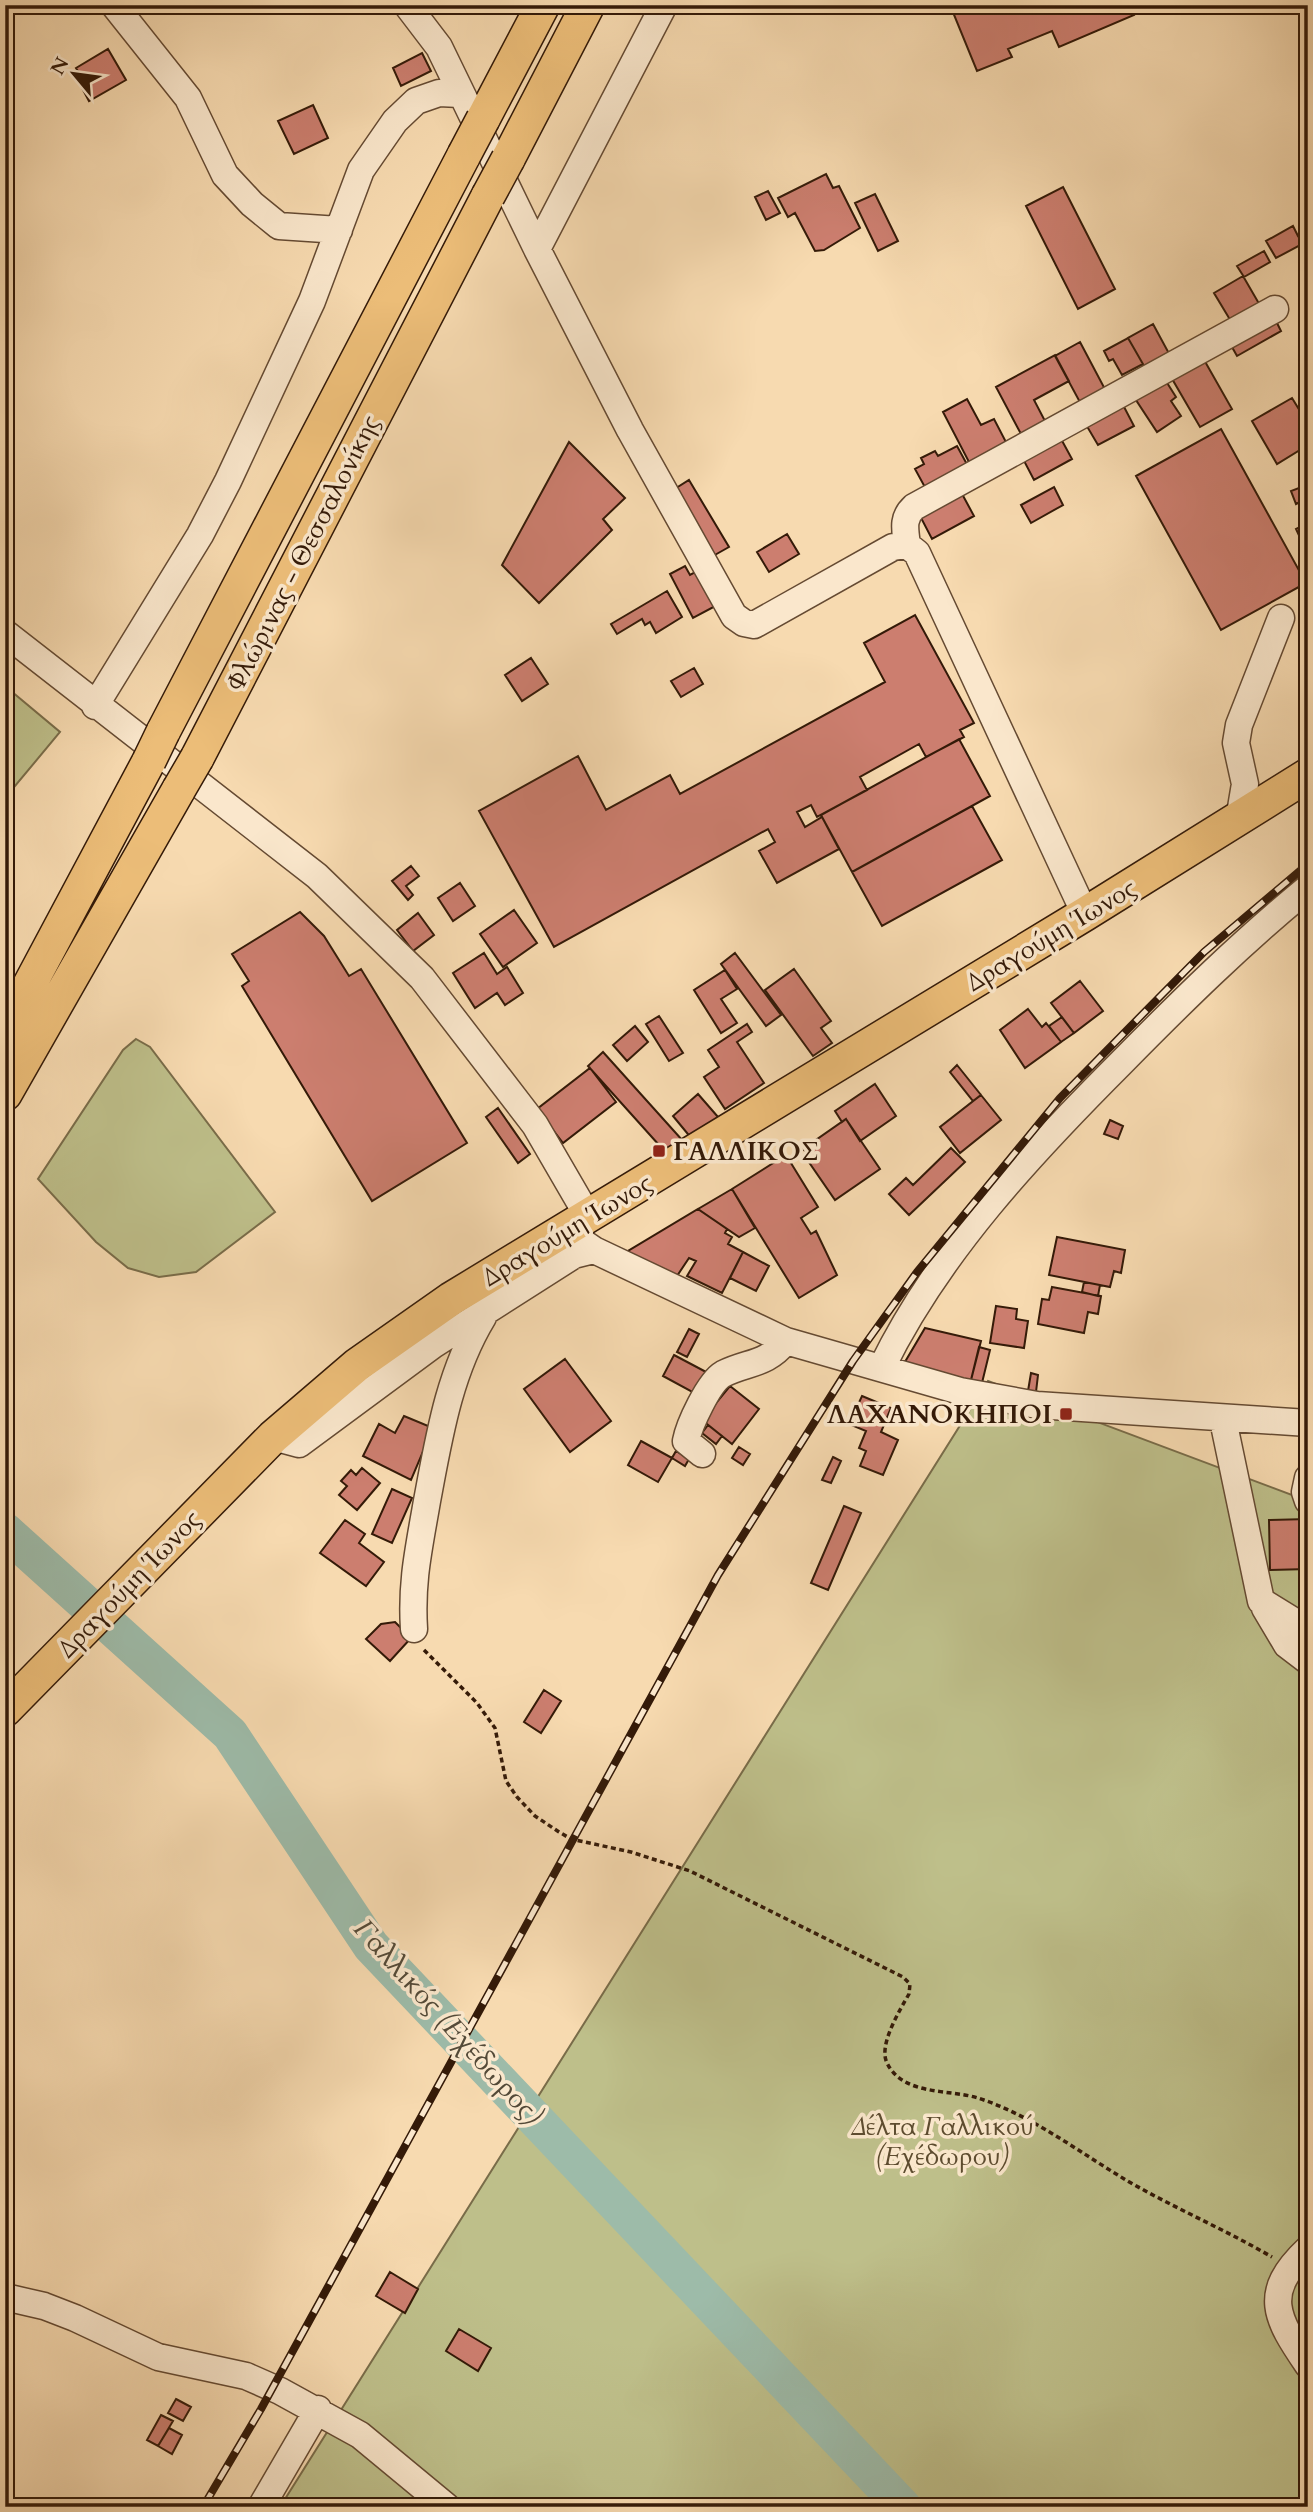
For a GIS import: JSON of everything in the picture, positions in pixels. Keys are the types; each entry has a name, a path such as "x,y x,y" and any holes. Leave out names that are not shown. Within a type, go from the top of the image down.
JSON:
{"main road":[{"name":"Φλώρινας - Θεσσαλονίκης","path":"5,1031 543,5"},
{"name":"Φλώρινας - Θεσσαλονίκης","path":"5,1094 197,758 588,5"},
{"name":"Δραγούμη Ίωνος","path":"5,1710 273,1437 348,1372 414,1324 1308,775"}],"street":[{"path":"114,5 188,98 225,175 252,204 279,226 339,230"},
{"path":"407,5 439,47 460,94 630,430 734,616 744,623 754,625 893,547 907,545"},
{"path":"537,248 572,186 664,5"},
{"path":"95,706 200,535 222,492 312,300 361,170 395,121 415,101 439,93 460,94"},
{"path":"1085,914 917,553 907,545 904,525 907,514 914,507 1275,309"},
{"path":"1238,820 1245,784 1236,743 1239,724 1281,618"},
{"path":"5,633 95,706 317,876 422,978 535,1125 578,1224 594,1250 786,1341 960,1391 1037,1405 1172,1412 1223,1420 1297,1423 1308,1444"},
{"path":"882,1367 901,1328 940,1272 1005,1188 1071,1113 1187,998 1308,888"},
{"path":"273,1437 299,1444 433,1345 484,1315 574,1255 594,1250"},
{"path":"414,1629 412,1588 449,1393 466,1343 484,1315"},
{"path":"702,1454 686,1441 688,1431 712,1386 720,1376 773,1357 786,1341"},
{"path":"1223,1420 1261,1601 1287,1645 1308,1661"},
{"path":"1308,1478 1304,1492 1308,1501"},
{"path":"1261,1601 1308,1630"},
{"path":"1308,2249 1289,2267 1278,2297 1281,2326 1308,2365"},
{"path":"5,2297 55,2310 158,2357 246,2376 318,2409 393,2459 447,2507"},
{"path":"261,2507 318,2409"}],"path":[{"path":"414,1629 421,1647 464,1688 495,1728 506,1781 535,1816 571,1839 631,1852 690,1871 898,1973 910,1984 885,2049 885,2061 894,2073 905,2081 940,2094 977,2097 1029,2122 1150,2194 1289,2267"}],"green space":[{"path":"5,686 60,732 5,798"},
{"path":"136,1039 150,1047 275,1212 196,1272 159,1277 128,1268 96,1242 38,1179 123,1050"},
{"name":"Δέλτα Γαλλικού (Εχέδωρου)","path":"988,1381 1308,1501 1308,2507 280,2507"}],"building":[{"path":"950,5 1130,5 1134,15 1059,47 1052,31 1008,49 1012,57 977,71"},
{"path":"108,49 126,80 89,101 81,86 85,83 76,68"},
{"path":"422,53 431,71 401,86 393,68"},
{"path":"313,105 328,138 294,154 278,121"},
{"path":"5,125 13,138 5,142"},
{"path":"826,174 833,188 839,186 860,228 824,250 815,251 795,213 788,217 778,198"},
{"path":"1063,187 1115,289 1078,309 1026,206"},
{"path":"768,191 780,213 766,220 755,197"},
{"path":"875,194 898,241 878,251 855,203"},
{"path":"1293,226 1298,236 1308,230 1308,241 1276,258 1266,241"},
{"path":"1264,251 1270,262 1244,277 1237,266"},
{"path":"1243,276 1261,307 1232,323 1214,293"},
{"path":"1276,321 1281,331 1237,356 1232,347"},
{"path":"1153,324 1172,359 1148,373 1128,338"},
{"path":"1128,338 1143,364 1122,375 1113,359 1109,361 1104,351"},
{"path":"1080,342 1107,393 1082,406 1055,356"},
{"path":"1055,355 1069,381 1034,400 1045,421 1021,434 996,387"},
{"path":"1203,358 1232,409 1200,427 1171,377"},
{"path":"1164,378 1176,397 1171,401 1181,416 1157,432 1134,397"},
{"path":"1292,398 1308,424 1308,445 1277,464 1252,421"},
{"path":"967,399 981,425 994,419 1007,444 970,464 943,412"},
{"path":"1122,403 1134,426 1098,445 1085,423"},
{"path":"1221,429 1306,583 1221,630 1136,476"},
{"path":"1060,437 1072,459 1034,480 1022,457"},
{"path":"569,442 625,498 603,519 612,530 539,603 502,565"},
{"path":"957,446 969,468 927,491 915,469 924,464 921,458 935,451 938,456"},
{"path":"689,480 729,547 713,556 673,490"},
{"path":"1304,486 1308,498 1296,504 1291,491"},
{"path":"1054,487 1063,505 1031,523 1021,505"},
{"path":"961,492 974,516 932,539 919,514"},
{"path":"1308,523 1308,539 1302,542 1296,529"},
{"path":"787,534 799,554 769,572 757,552"},
{"path":"685,566 690,575 703,568 721,603 693,618 670,574"},
{"path":"667,591 682,617 656,633 650,622 645,625 642,619 617,634 611,624"},
{"path":"915,615 974,723 960,730 964,737 926,757 919,744 860,777 867,790 817,817 811,805 797,812 805,827 822,817 839,849 777,883 759,851 775,842 768,829 554,947 479,811 578,756 606,810 670,775 680,794 885,682 864,643"},
{"path":"531,658 548,684 522,701 505,675"},
{"path":"694,668 703,684 681,697 671,681"},
{"path":"959,739 990,796 852,872 821,815"},
{"path":"972,806 1002,860 882,926 852,872"},
{"path":"411,866 419,876 406,886 413,895 408,900 392,881"},
{"path":"460,883 475,906 453,921 438,898"},
{"path":"514,910 537,943 503,967 480,934"},
{"path":"300,912 324,936 349,976 361,969 467,1143 372,1201 242,986 249,981 232,954"},
{"path":"418,913 434,935 413,951 397,930"},
{"path":"484,953 497,974 507,967 523,993 505,1005 497,993 475,1008 453,973"},
{"path":"735,953 781,1015 766,1026 721,964"},
{"path":"794,969 831,1021 821,1028 832,1043 813,1056 765,990"},
{"path":"725,970 737,989 721,999 737,1023 721,1033 694,990"},
{"path":"1080,981 1103,1011 1074,1033 1051,1003"},
{"path":"1028,1009 1042,1027 1046,1023 1061,1042 1025,1068 1000,1030"},
{"path":"659,1016 683,1053 669,1061 646,1024"},
{"path":"1062,1017 1074,1033 1061,1042 1049,1026"},
{"path":"747,1024 752,1032 737,1042 764,1083 725,1109 704,1077 719,1067 708,1050"},
{"path":"635,1026 648,1042 627,1061 613,1045"},
{"path":"603,1052 683,1141 668,1155 588,1066"},
{"path":"957,1065 981,1095 973,1101 950,1072"},
{"path":"590,1068 616,1102 563,1143 537,1109"},
{"path":"875,1084 896,1116 860,1141 846,1119 842,1122 835,1111"},
{"path":"698,1094 718,1117 692,1139 673,1116"},
{"path":"981,1095 1001,1120 960,1153 940,1127"},
{"path":"498,1108 530,1154 518,1163 486,1117"},
{"path":"846,1119 880,1169 835,1200 804,1155 807,1153 803,1149"},
{"path":"1110,1120 1123,1126 1118,1139 1104,1134"},
{"path":"951,1148 965,1162 909,1215 889,1194 906,1178 913,1185"},
{"path":"786,1155 818,1207 801,1218 811,1234 816,1231 837,1275 799,1298 732,1189"},
{"path":"732,1189 755,1228 739,1237 698,1209"},
{"path":"698,1209 727,1229 725,1233 732,1237 728,1244 743,1252 722,1293 687,1276 696,1261 689,1258 675,1279 623,1254"},
{"path":"1057,1237 1125,1250 1121,1273 1114,1271 1110,1287 1049,1275"},
{"path":"743,1252 769,1266 756,1291 730,1278"},
{"path":"1084,1282 1100,1285 1098,1296 1082,1292"},
{"path":"1052,1287 1101,1296 1098,1314 1088,1312 1084,1333 1038,1324 1042,1299 1049,1300"},
{"path":"996,1306 1017,1309 1016,1319 1028,1321 1024,1348 990,1343"},
{"path":"925,1328 981,1341 970,1384 899,1372"},
{"path":"689,1329 699,1334 687,1357 677,1352"},
{"path":"979,1347 990,1350 981,1387 970,1384"},
{"path":"674,1355 708,1373 696,1394 663,1376"},
{"path":"565,1359 611,1421 570,1452 524,1389"},
{"path":"1031,1373 1038,1375 1036,1392 1028,1391"},
{"path":"730,1386 759,1409 732,1444 702,1420"},
{"path":"862,1396 891,1408 881,1432 898,1440 883,1475 860,1466 866,1451 859,1448 866,1431 849,1424"},
{"path":"404,1416 433,1428 411,1480 363,1456 379,1424 395,1433"},
{"path":"708,1425 722,1436 716,1444 702,1433"},
{"path":"641,1441 672,1458 658,1482 628,1465"},
{"path":"739,1447 750,1454 743,1465 732,1458"},
{"path":"676,1451 689,1459 685,1466 672,1458"},
{"path":"833,1457 841,1461 831,1483 822,1480"},
{"path":"362,1468 380,1483 357,1510 339,1495 347,1486 341,1481 351,1470 356,1475"},
{"path":"392,1489 412,1498 392,1543 372,1534"},
{"path":"844,1506 861,1513 828,1590 811,1583"},
{"path":"1308,1519 1308,1569 1270,1570 1269,1520"},
{"path":"345,1520 365,1534 359,1543 384,1562 366,1586 320,1553"},
{"path":"395,1622 411,1638 390,1661 366,1639 381,1624"},
{"path":"544,1690 561,1701 541,1733 524,1722"},
{"path":"390,2272 418,2289 405,2313 376,2296"},
{"path":"459,2329 491,2348 478,2371 446,2351"},
{"path":"176,2399 191,2407 183,2421 168,2413"},
{"path":"161,2415 173,2421 158,2446 147,2440"},
{"path":"169,2428 182,2435 172,2454 158,2446"}],"waterway":[{"name":"Γαλλικός (Εχέδωρος)","path":"5,1531 230,1734 371,1946 903,2507"}],"railway":[{"path":"203,2507 261,2409 718,1575 853,1361 917,1272 1060,1098 1204,952 1308,864"}],"place":[{"name":"ΓΑΛΛΙΚΟΣ","path":"659,1151"},
{"name":"ΛΑΧΑΝΟΚΗΠΟΙ","path":"1066,1414"}]}
